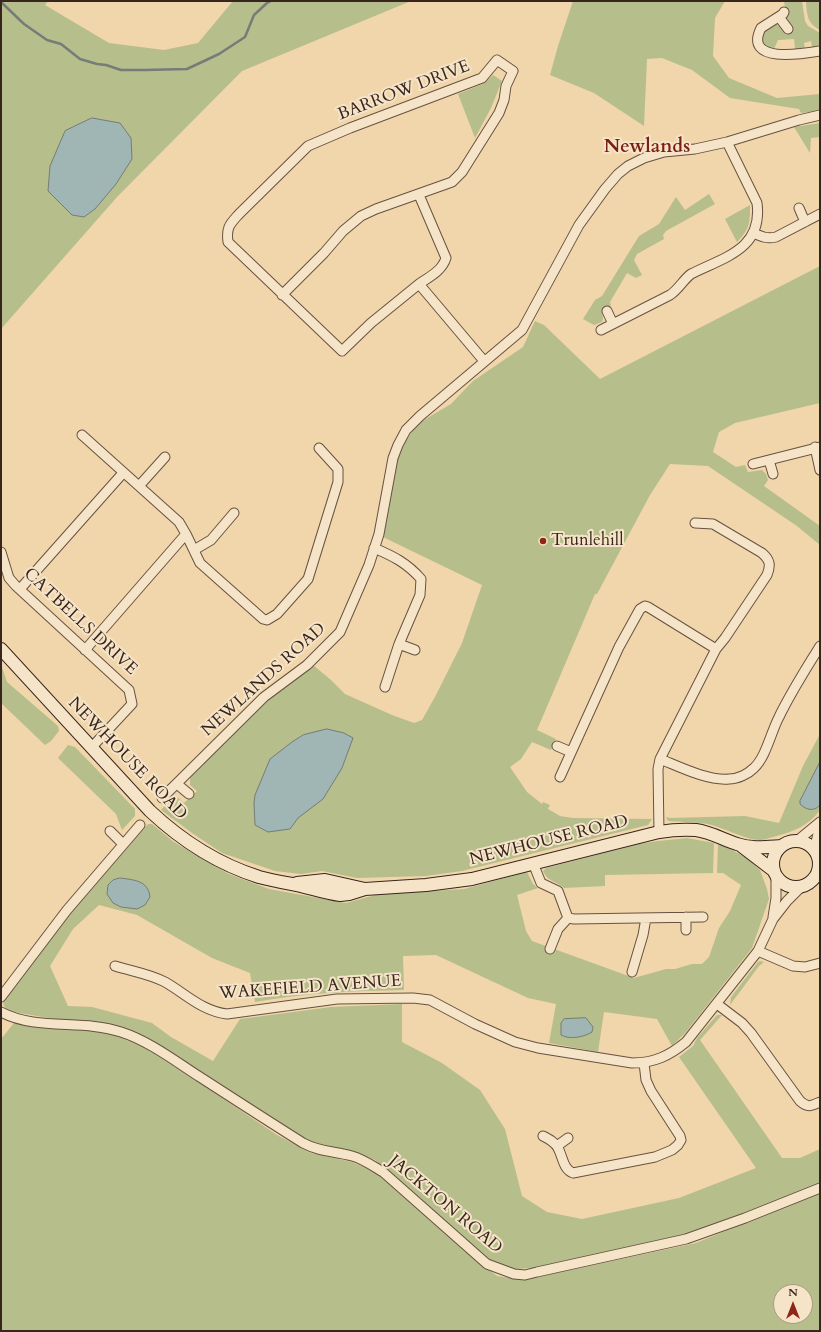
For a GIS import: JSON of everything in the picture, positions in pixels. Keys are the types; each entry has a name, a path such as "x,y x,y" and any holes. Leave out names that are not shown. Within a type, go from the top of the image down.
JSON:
{"street":[{"path":"788,29 782,14 763,27 759,31 758,45 762,51 771,54 820,51"},
{"name":"BARROW DRIVE","path":"282,295 343,231 361,216 376,209 419,195 452,182 462,172 499,113 504,100 506,86 513,71 497,60 482,78 350,128 308,146 229,225 227,231 228,242 282,295 342,352 371,322 419,284"},
{"name":"NEWLANDS ROAD","path":"162,798 264,697 308,665 340,632 369,565 379,534 393,458 406,430 420,416 522,330 579,225 605,189 618,174 628,166 644,158 664,152 695,149 727,142 820,115"},
{"path":"601,330 670,295 676,291 686,278 748,243 756,226 758,213 756,203 727,142"},
{"path":"419,195 446,258 444,264 439,270 419,284 484,361"},
{"path":"799,208 805,222"},
{"path":"754,233 769,239 776,237 820,214"},
{"path":"607,311 613,324"},
{"path":"82,435 179,522 200,563 263,619 267,620 277,614 308,579 338,482 338,469 318,448"},
{"path":"753,464 817,447 820,470"},
{"path":"139,486 165,457"},
{"path":"769,460 773,474"},
{"path":"20,589 123,473"},
{"path":"194,550 210,540 234,512"},
{"path":"659,832 658,769 660,759 716,649 726,638 767,575 770,563 767,557 762,553 718,526 707,523 695,523"},
{"path":"85,650 186,534"},
{"path":"374,548 395,557 412,569 421,579 420,595 400,644 385,688"},
{"name":"CATBELLS DRIVE","path":"1,552 9,578 129,690 132,704 91,748"},
{"path":"560,777 619,647 636,613 642,607 648,607 716,649"},
{"path":"400,644 415,650"},
{"path":"660,759 712,778 730,780 739,778 746,774 760,761 778,718 820,646"},
{"name":"NEWHOUSE ROAD","path":"1,649 150,812 189,844 229,865 258,876 340,895 349,894 365,889 426,885 472,879 659,832 677,829 697,830 716,835 739,845 775,874"},
{"path":"557,746 571,752"},
{"path":"176,784 189,794"},
{"path":"797,841 820,822"},
{"path":"1,997 67,910 140,825"},
{"path":"817,855 807,844 791,841 781,846 774,854 772,865 779,880 786,885 794,887 810,884 816,874 819,863 817,855 820,825"},
{"path":"110,831 123,844"},
{"name":"NEWHOUSE ROAD","path":"739,845 761,848 781,846"},
{"path":"533,863 541,883 558,891 568,918"},
{"name":"WAKEFIELD AVENUE","path":"115,966 165,982 216,1013 227,1014 337,999 413,998 430,1000 475,1024 515,1042 538,1048 632,1063 644,1063 672,1054 686,1042 758,951 773,919 776,898 775,874"},
{"name":"WAKEFIELD AVENUE","path":"773,919 810,884"},
{"path":"686,917 686,930"},
{"path":"568,918 703,917"},
{"path":"550,949 558,929 568,918"},
{"path":"632,972 643,935 646,918"},
{"path":"758,951 793,966 805,967 820,963"},
{"path":"716,1004 742,1023 752,1033 805,1106 811,1106 820,1102"},
{"name":"JACKTON ROAD","path":"1,1012 12,1018 49,1024 100,1027 114,1030 151,1046 303,1143 315,1149 352,1156 383,1172 488,1264 514,1274 536,1272 686,1239 745,1218 820,1188"},
{"path":"543,1136 551,1140 557,1146 565,1167 570,1172 578,1173 655,1157 672,1150 681,1140 680,1136 651,1091 646,1080 644,1063"},
{"path":"557,1146 568,1138"}],"green space":[{"path":"1,1 48,1 45,5 109,43 164,50 198,43 233,1 411,1 242,71 117,197 1,329"},
{"path":"573,1 725,1 715,18 713,56 729,78 777,98 820,94 820,111 801,113 799,109 730,98 692,70 662,58 647,59 644,126 594,93 550,75"},
{"path":"784,1 802,1 805,21 808,26 820,33 820,45 812,47 811,41 804,43 805,50 799,51 795,49 794,39 778,40 773,51 762,44 762,36 764,31 776,24 779,25 786,35 792,31 786,21 788,13 785,8"},
{"path":"806,1 820,1 820,30 812,24 808,18"},
{"path":"493,75 502,81 491,108 475,138 458,94 483,84"},
{"path":"820,123 820,137 811,138 810,153 794,127"},
{"path":"709,194 715,204 666,231 663,235 664,239 637,254 634,260 642,275 636,278 627,273 610,302 611,305 602,311 602,322 594,325 583,319 595,300 602,296 639,236 659,224 676,197 685,210"},
{"path":"750,205 750,217 747,229 737,242 725,219"},
{"path":"820,266 820,403 735,423 719,432 713,452 736,467 745,465 748,472 762,470 766,474 768,480 764,486 820,526 820,545 797,526 708,466 670,464 650,495 597,594 595,594 537,730 556,739 551,750 532,742 521,759 510,767 527,792 542,804 543,802 550,805 548,809 560,816 573,818 652,819 648,825 462,871 426,876 357,878 322,871 301,874 275,871 222,853 161,810 175,795 184,803 197,791 190,785 190,778 258,707 313,665 345,694 414,723 422,720 462,643 482,585 383,537 396,460 417,424 451,404 473,381 523,347 535,321 544,325 600,379"},
{"path":"1,664 7,682 58,726 59,731 51,741 45,745 1,703"},
{"path":"820,734 820,810 816,816 800,828 760,840 745,837 708,824 668,821 666,817 745,816 779,823 803,766"},
{"path":"68,745 75,747 135,809 135,816 122,830 116,814 58,758"},
{"path":"148,824 152,824 174,842 229,874 269,889 346,903 379,894 464,889 527,872 533,884 538,888 517,895 526,931 532,941 634,978 666,969 675,969 692,964 702,964 709,957 719,928 730,911 741,885 723,873 717,873 718,844 747,858 760,870 769,899 752,948 686,1032 672,1046 657,1019 604,1012 598,1052 549,1043 556,1004 528,998 436,955 403,956 404,990 329,993 292,996 255,1002 250,973 212,958 137,915 99,905 73,929 50,966 68,1006 92,1007 152,1023 171,1037 213,1061 240,1019 331,1007 402,1004 402,1042 442,1063 480,1090 505,1129 522,1196 547,1212 582,1219 679,1198 756,1168 679,1057 693,1046 697,1038 717,1015 722,1015 700,1040 782,1158 800,1158 820,1149 820,1186 674,1239 533,1268 516,1269 490,1262 375,1160 353,1152 310,1143 170,1051 130,1031 97,1022 60,1020 8,1011 3,1002 46,942"},
{"path":"687,838 714,843 713,873 605,875 605,886 564,888 549,879 543,871 546,868 639,844"},
{"path":"760,961 764,962 759,966 730,1005 731,997"},
{"path":"17,1022 109,1033 151,1050 277,1135 311,1153 352,1162 380,1176 470,1255 497,1276 523,1280 696,1243 820,1192 820,1331 1,1331 1,1039 14,1023"}],"water":[{"path":"92,118 120,123 131,138 132,159 116,184 95,209 84,217 72,215 48,191 50,166 65,131"},
{"path":"327,729 344,733 353,738 342,768 323,799 298,818 290,829 268,832 255,825 255,795 270,759 303,735"},
{"path":"820,762 820,805 815,809 807,809 800,804 800,801"},
{"path":"120,878 140,882 146,887 149,891 150,897 145,905 137,909 121,907 113,903 107,894 108,885 113,880"},
{"path":"586,1018 593,1027 592,1032 577,1037 565,1037 561,1035 561,1023 564,1019"}],"waterway":[{"path":"1,2 24,24 47,40 61,44 80,59 121,70 144,70 187,69 219,54 245,37 254,15 271,1"}],"place":[{"name":"Trunlehill","path":"543,541"}],"district":[{"name":"Newlands","path":"647,148"}]}
